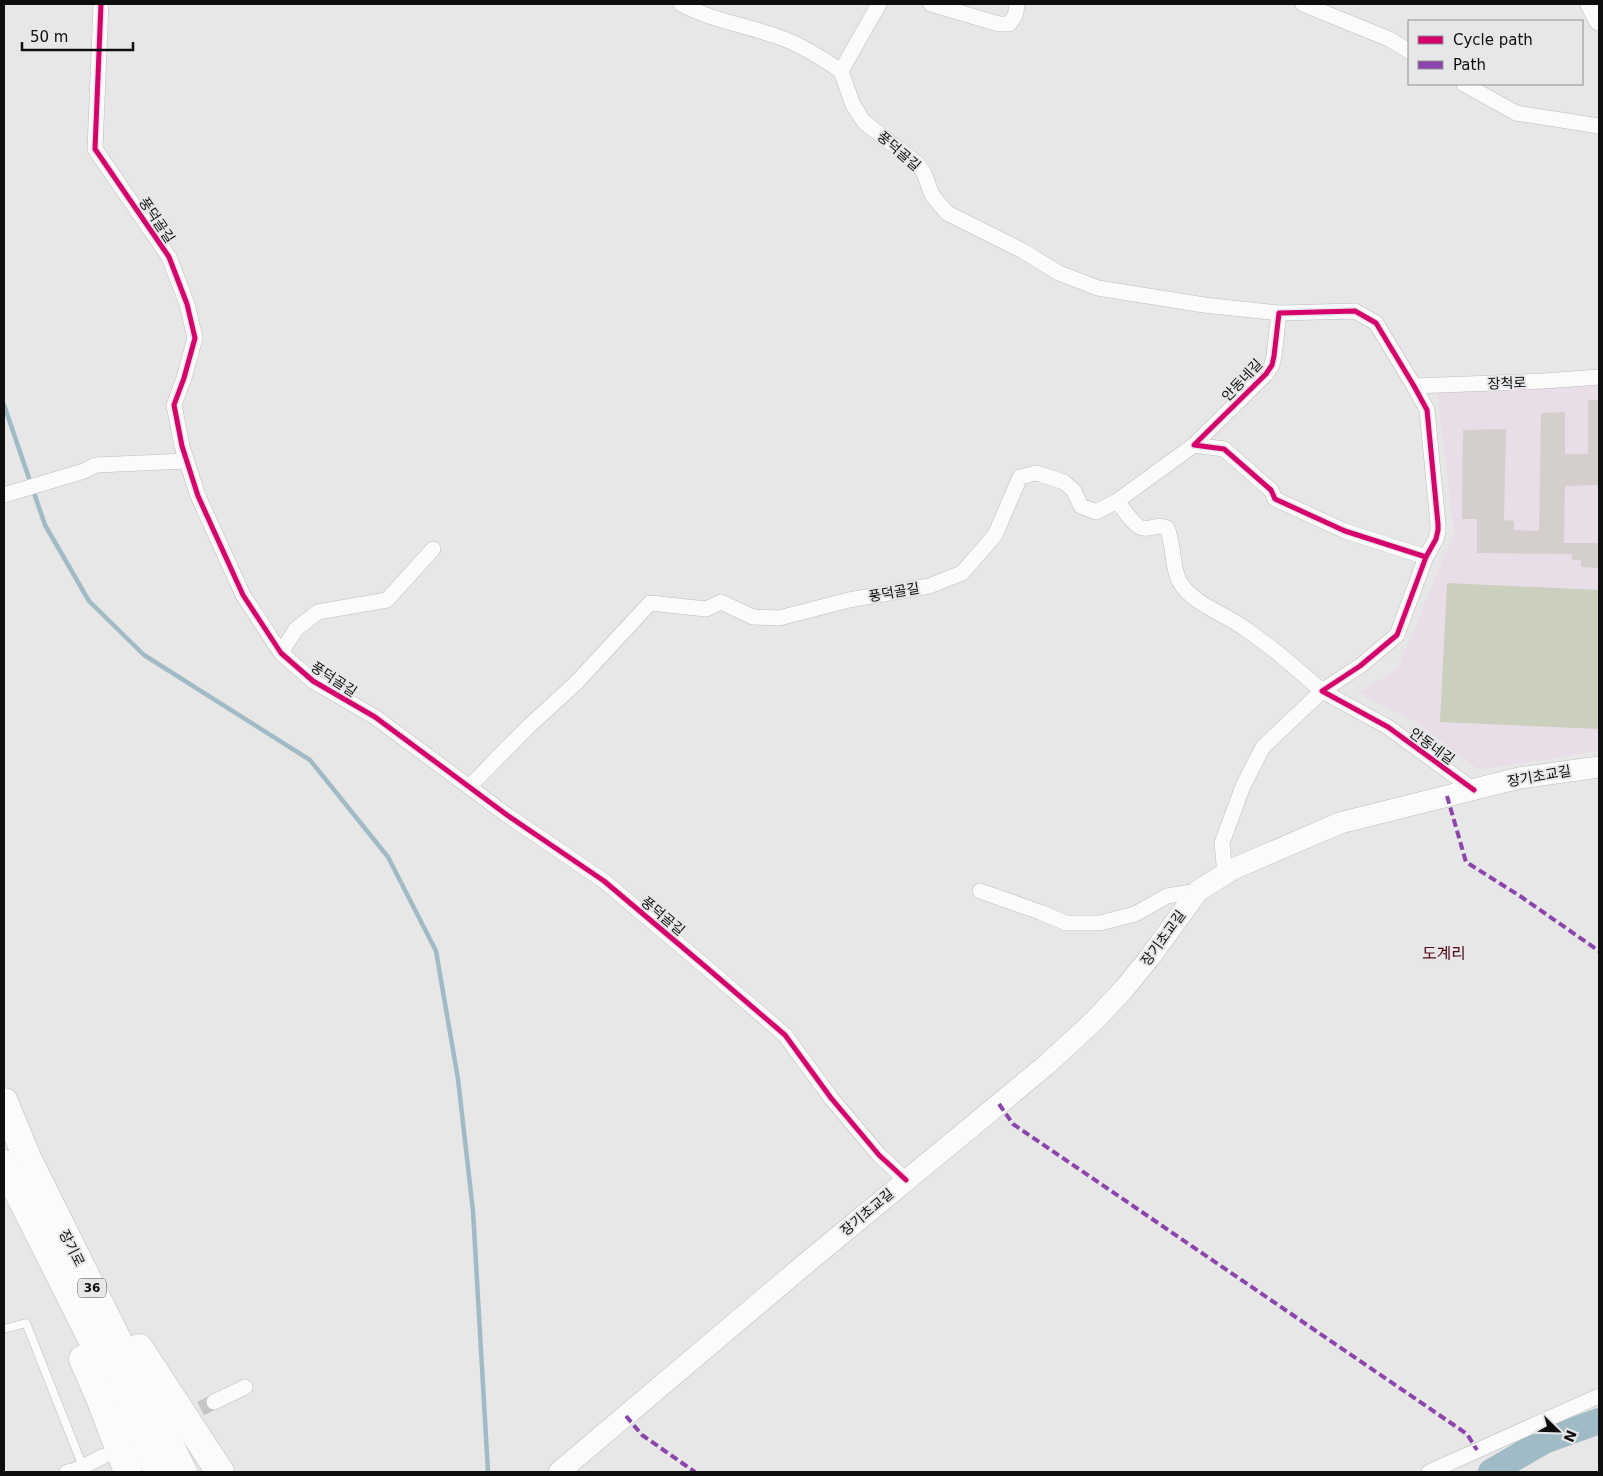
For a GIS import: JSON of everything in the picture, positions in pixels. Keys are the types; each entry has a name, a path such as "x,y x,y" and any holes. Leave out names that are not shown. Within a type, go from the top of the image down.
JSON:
{"highway":[{"name":"장기로","path":"4,1102 28,1160 183,1472"},
{"name":"장기로","path":"4,1164 158,1472"},
{"path":"27,1213 62,1313 100,1398 128,1472"},
{"path":"61,1226 220,1472"}],"main road":[{"path":"1591,4 1599,20"},
{"name":"장기초교길","path":"559,1472 906,1180 1045,1066 1095,1020 1124,989 1198,892 1233,869 1340,823 1519,778 1599,767"}],"street":[{"name":"풍덕골길","path":"101,4 95,149 168,257 187,304 195,338 184,378 174,404 186,461 198,496 243,595 281,653 313,681 375,717 469,787 604,882 785,1035 831,1098 879,1155 906,1180"},
{"path":"681,4 696,12 784,39 808,49 841,71 879,4"},
{"path":"931,4 999,24 1009,24 1015,16 1018,6"},
{"path":"1303,4 1389,39 1408,50"},
{"name":"풍덕골길","path":"841,71 853,105 864,122 918,164 924,173 932,195 947,213 1023,251 1060,273 1098,288 1204,305 1279,313"},
{"path":"1466,85 1516,112 1599,126"},
{"path":"1224,875 1222,843 1244,786 1263,747 1322,691 1360,666 1397,634 1438,530 1427,410 1376,323 1355,311 1279,313"},
{"name":"안동네길","path":"1279,313 1274,356 1269,370 1194,445 1117,500 1136,525 1142,528 1156,525 1167,528 1179,581 1197,599 1251,632 1322,691 1388,727 1474,790"},
{"name":"장척로","path":"1414,386 1544,382 1599,376"},
{"path":"1194,445 1224,449 1270,490 1275,500 1345,530 1426,557"},
{"path":"4,495 84,471 96,465 186,461"},
{"name":"풍덕골길","path":"469,787 529,726 576,683 650,603 706,609 721,602 753,617 779,618 850,600 929,586 962,573 995,535 1020,477 1036,473 1064,482 1074,492 1081,506 1096,512 1117,500"},
{"path":"281,653 296,629 318,612 387,600 433,549"},
{"name":"장기초교길","path":"980,891 1066,923 1100,924 1136,914 1167,896 1198,892"},
{"path":"214,1402 244,1387"},
{"path":"1429,1472 1599,1396"},
{"path":"67,1472 84,1469 104,1456"}],"lane":[{"path":"4,1329 26,1323 84,1469"}],"shaded area":[{"path":"1599,383 1599,751 1479,770 1413,720 1359,693 1398,668 1454,533 1437,390"}],"green space":[{"path":"1447,583 1599,590 1599,729 1440,722"}],"building":[{"path":"1588,400 1599,400 1599,485 1565,486 1564,543 1599,543 1599,568 1581,567 1581,560 1572,560 1572,554 1477,553 1477,519 1462,519 1463,430 1506,429 1504,520 1514,521 1514,530 1539,531 1541,413 1565,412 1565,454 1588,454"}],"waterway":[{"path":"4,405 45,525 89,601 144,655 310,760 388,857 436,951 458,1079 473,1211 488,1472"},
{"path":"1491,1472 1544,1441 1599,1421"}],"tunnel":[{"path":"180,1419 214,1402"}],"marked path":[{"path":"1447,796 1466,862 1520,896 1599,951"},
{"path":"999,1104 1013,1124 1467,1434 1477,1450"},
{"path":"626,1416 642,1435 695,1472"}],"cycle path":[{"path":"101,4 95,149 169,257 187,304 195,338 174,405 182,446 198,496 243,595 281,653 313,681 375,717 507,815 604,881 785,1035 831,1098 879,1155 906,1180"},
{"path":"1426,557 1345,531 1275,499 1271,490 1224,449 1194,445 1266,374 1272,365 1279,313 1355,311 1376,323 1427,410 1438,524 1436,539 1426,557 1397,635 1360,666 1322,691 1388,727 1474,790"}],"district":[{"name":"도계리","path":"1444,953"}]}
